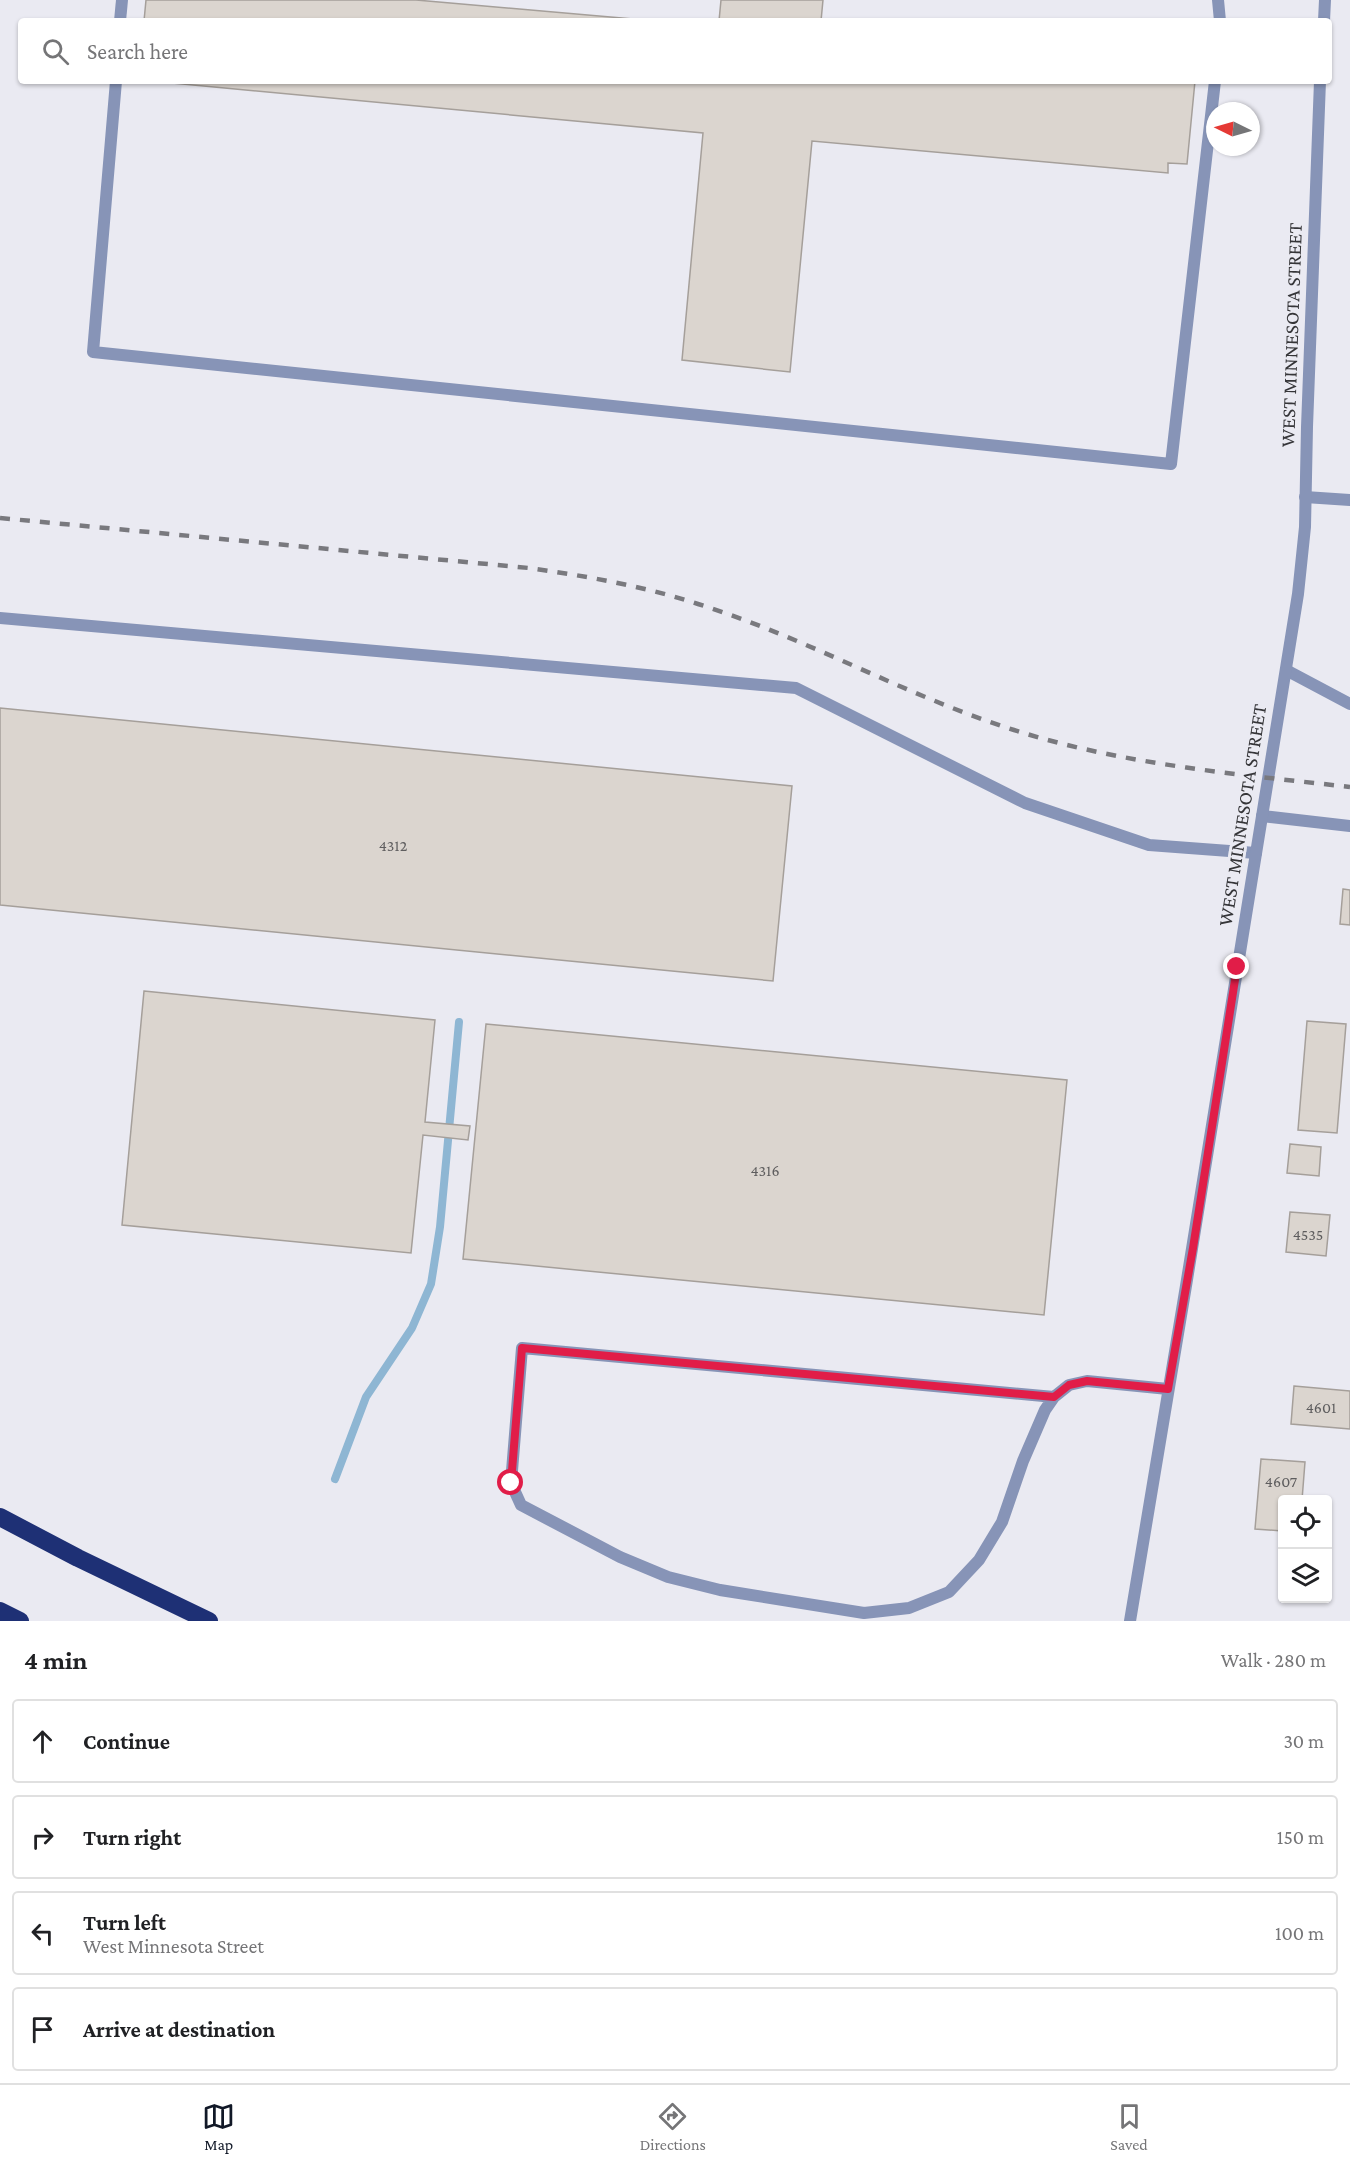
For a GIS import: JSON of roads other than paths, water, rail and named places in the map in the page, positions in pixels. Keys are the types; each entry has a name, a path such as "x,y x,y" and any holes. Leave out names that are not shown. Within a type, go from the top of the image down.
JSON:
{"highway":[{"path":"0,1517 208,1621"},
{"path":"0,1611 20,1621"}],"street":[{"path":"120,18 122,0"},
{"path":"1218,0 1220,18"},
{"path":"1324,18 1325,0"},
{"path":"116,84 93,352 1171,464 1215,84"},
{"name":"WEST MINNESOTA STREET","path":"1130,1621 1193,1248 1302,559 1320,84"},
{"path":"1305,497 1350,500"},
{"path":"0,618 796,688 1025,803 1149,845 1256,853"},
{"path":"1286,670 1350,704"},
{"path":"1262,816 1350,826"},
{"path":"1054,1397 522,1348 511,1483 521,1505 620,1557 668,1577 720,1590 864,1613 909,1608 949,1592 980,1560 1002,1522 1023,1461 1045,1410 1054,1397 1069,1385 1087,1381 1168,1389"}],"waterway":[{"path":"335,1479 366,1397 412,1328 431,1284 440,1227 459,1022"}],"railway":[{"path":"0,518 529,568 614,582 677,598 738,618 934,701 1055,742 1181,767 1350,787"}]}
